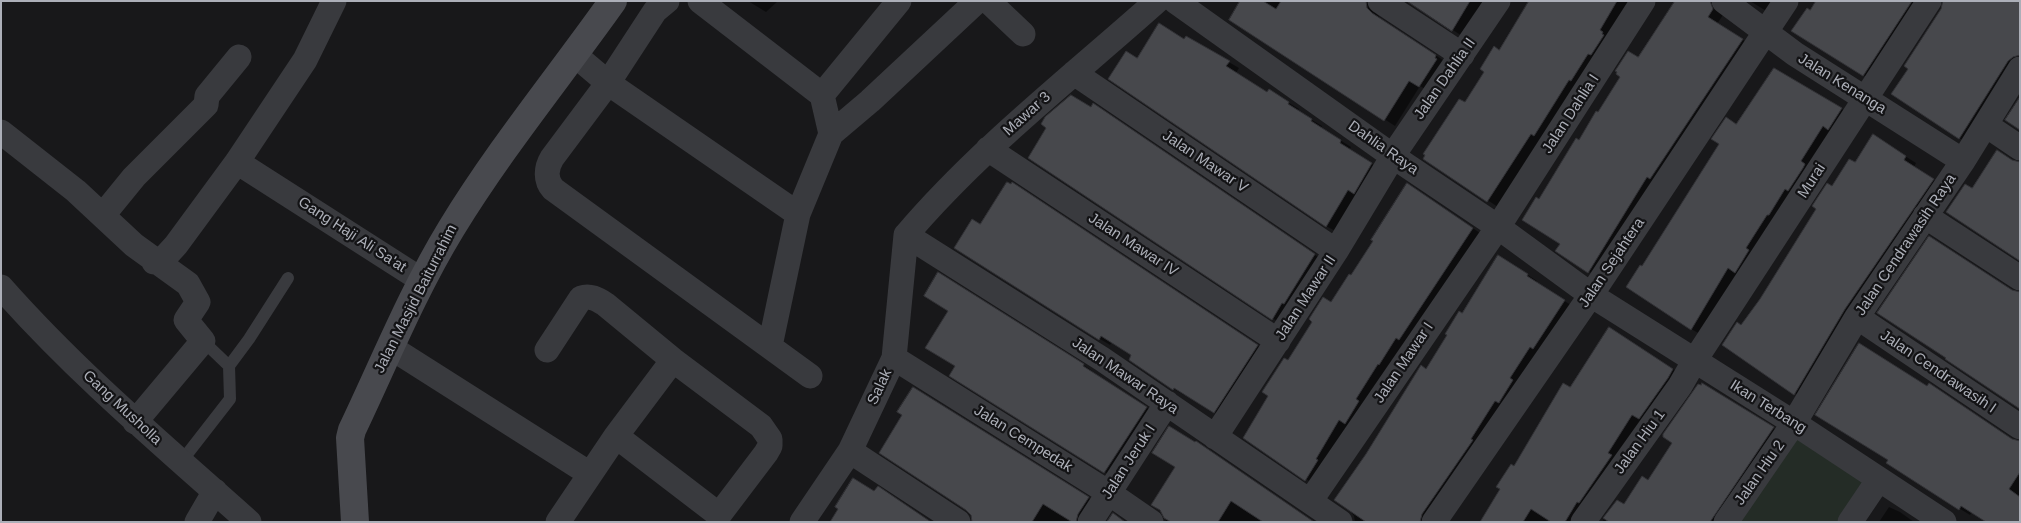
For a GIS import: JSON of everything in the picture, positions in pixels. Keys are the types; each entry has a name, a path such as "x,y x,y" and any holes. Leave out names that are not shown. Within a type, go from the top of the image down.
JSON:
{"street":[{"path":"154,262 165,257 176,245 237,162 304,60 334,1"},
{"name":"Jalan Masjid Baiturrahim","path":"355,522 350,438 390,347 436,255 468,202 614,1"},
{"path":"668,1 655,11 608,83 549,163 547,172 550,186 810,376"},
{"path":"700,1 822,95 831,134"},
{"path":"822,95 899,1"},
{"path":"770,346 798,214 831,134 878,94 978,1"},
{"path":"988,1 1023,34"},
{"name":"Mawar 3","path":"906,235 931,205 988,150 1157,1"},
{"name":"Dahlia Raya","path":"1174,1 1498,227 1591,295"},
{"path":"1380,1 1462,55"},
{"name":"Jalan Dahlia II","path":"1394,156 1498,1"},
{"name":"Jalan Dahlia I","path":"1498,227 1643,1"},
{"name":"Jalan Kenanga","path":"1724,1 1795,54 1963,161"},
{"name":"Jalan Sejahtera","path":"1434,522 1591,295 1786,1"},
{"name":"Murai","path":"1695,360 1929,1"},
{"path":"575,55 608,83 798,214"},
{"path":"103,215 134,177 206,105 207,96 239,57"},
{"name":"Jalan Cendrawasih Raya","path":"1794,423 1857,317 1963,161 2020,69"},
{"name":"Jalan Mawar V","path":"1074,73 1336,251"},
{"path":"1986,125 2020,148"},
{"path":"1,132 103,215 154,262 188,284 193,291 198,302 186,320 203,341 135,422"},
{"name":"Jalan Mawar IV","path":"988,150 1278,341"},
{"name":"Jalan Mawar II","path":"1215,437 1336,251 1394,156"},
{"name":"Gang Haji Ali Sa'at","path":"237,162 423,281"},
{"path":"1925,216 2020,278"},
{"name":"Jalan Mawar I","path":"1311,500 1498,227"},
{"name":"Salak","path":"802,522 850,451 894,358 906,235"},
{"name":"Jalan Mawar Raya","path":"906,235 1102,359 1311,500 1340,522"},
{"name":"Gang Musholla","path":"1,287 41,331 135,422 250,522"},
{"name":"Ikan Terbang","path":"1591,295 1794,423 1944,522"},
{"path":"548,350 581,298 587,296 605,304 673,360 761,426 770,439 766,453 717,519 616,436"},
{"name":"Jalan Cendrawasih I","path":"1857,317 2020,427"},
{"path":"390,347 590,474"},
{"name":"Jalan Cempedak","path":"894,358 1109,493 1151,522"},
{"path":"559,521 616,436 673,360"},
{"name":"Jalan Hiu 1","path":"1582,522 1680,386 1695,360"},
{"name":"Jalan Jeruk I","path":"1090,522 1167,403"},
{"name":"Jalan Hiu 2","path":"1726,522 1794,423"},
{"path":"850,451 958,522"},
{"path":"1850,522 1879,479"},
{"path":"197,522 215,491"}],"lane":[{"path":"181,462 230,399 229,366 250,339 288,278"},
{"path":"203,341 229,366"}],"shaded area":[{"path":"1794,423 1879,479 1850,522 1726,522"}],"building":[{"path":"1240,1 1263,1 1276,9 1281,1 1366,1 1367,8 1372,13 1436,55 1435,58 1437,59 1419,87 1409,81 1384,121 1229,20"},
{"path":"1407,1 1470,1 1452,31"},
{"path":"1529,1 1617,1 1600,30 1604,35 1591,55 1588,54 1571,81 1569,80 1534,136 1531,134 1487,202 1423,159 1425,155 1423,154 1459,99 1465,102 1484,72 1480,69 1494,46 1499,50"},
{"path":"1675,1 1710,1 1713,9 1708,17 1743,39 1650,179 1647,177 1588,273 1555,251 1560,244 1522,220 1536,197 1539,199 1576,138 1579,140 1596,111 1598,112 1620,77 1615,71 1628,51 1638,57"},
{"path":"1816,1 1912,1 1863,76 1791,31 1807,8 1810,10"},
{"path":"1943,1 2020,1 2020,55 2008,61 1959,139 1891,94 1908,69 1904,66 1941,9"},
{"path":"1159,23 1184,39 1186,36 1230,61 1226,66 1267,92 1269,89 1289,102 1288,104 1312,119 1311,121 1341,140 1340,143 1372,163 1354,194 1348,190 1326,227 1108,79 1126,51 1137,58"},
{"path":"1774,68 1842,108 1828,130 1823,126 1801,161 1805,164 1803,168 1788,191 1785,189 1769,215 1767,215 1746,248 1749,250 1735,273 1728,268 1691,330 1626,287 1640,265 1642,266 1719,144 1711,139 1726,117 1736,124"},
{"path":"1071,95 1091,107 1093,103 1315,254 1272,320 1028,158 1046,128 1041,124 1045,117"},
{"path":"2020,97 2020,130 2005,120"},
{"path":"1873,134 1906,156 1904,160 1934,179 1845,309 1794,395 1722,345 1737,322 1741,325 1760,299 1816,209 1812,206 1827,183 1832,186 1849,159 1855,162"},
{"path":"1997,150 2012,160 2020,162 2020,261 1946,212 1965,184 1972,188"},
{"path":"1007,182 1011,184 1012,182 1258,345 1214,413 1174,388 1173,390 1129,360 1131,355 1101,336 1099,340 954,248 972,219 980,224"},
{"path":"1407,183 1473,228 1399,340 1396,338 1378,364 1356,399 1359,401 1345,424 1339,420 1305,481 1243,438 1268,396 1262,392 1284,358 1288,360 1312,322 1309,319 1323,297 1331,302 1349,274 1351,275"},
{"path":"1929,236 2012,290 2020,292 2020,409 1877,313"},
{"path":"1498,255 1565,300 1533,349 1530,347 1510,378 1513,380 1499,403 1495,401 1471,439 1473,440 1422,514 1420,522 1366,522 1334,500 1366,454 1421,365 1426,369 1459,311 1462,313"},
{"path":"938,272 1084,364 1083,366 1147,407 1104,473 949,376 955,366 925,348 948,311 924,296"},
{"path":"1609,327 1673,369 1668,378 1639,419 1632,415 1608,453 1612,455 1579,503 1577,502 1565,522 1551,522 1531,509 1523,522 1480,522 1500,489 1496,487 1511,464 1514,466 1563,383 1570,387"},
{"path":"1859,343 1927,386 1929,383 2012,439 2020,441 2020,472 2009,489 2020,497 2020,522 1986,522 1961,506 1959,510 1886,463 1888,460 1815,415"},
{"path":"1702,383 1774,427 1710,522 1609,522 1603,518 1617,500 1624,504 1642,476 1648,480 1672,443 1663,437 1663,434 1698,384 1701,385"},
{"path":"913,387 1089,497 1078,514 1076,522 1072,522 1043,504 1032,522 972,522 971,515 966,510 879,453 902,415 897,412"},
{"path":"1169,426 1196,441 1314,522 1263,522 1231,501 1218,522 1171,522 1164,518 1160,510 1151,505 1175,467 1152,453"},
{"path":"853,478 874,491 878,486 931,522 830,522 838,509 835,507"},
{"path":"1113,513 1125,522 1107,522"}]}
